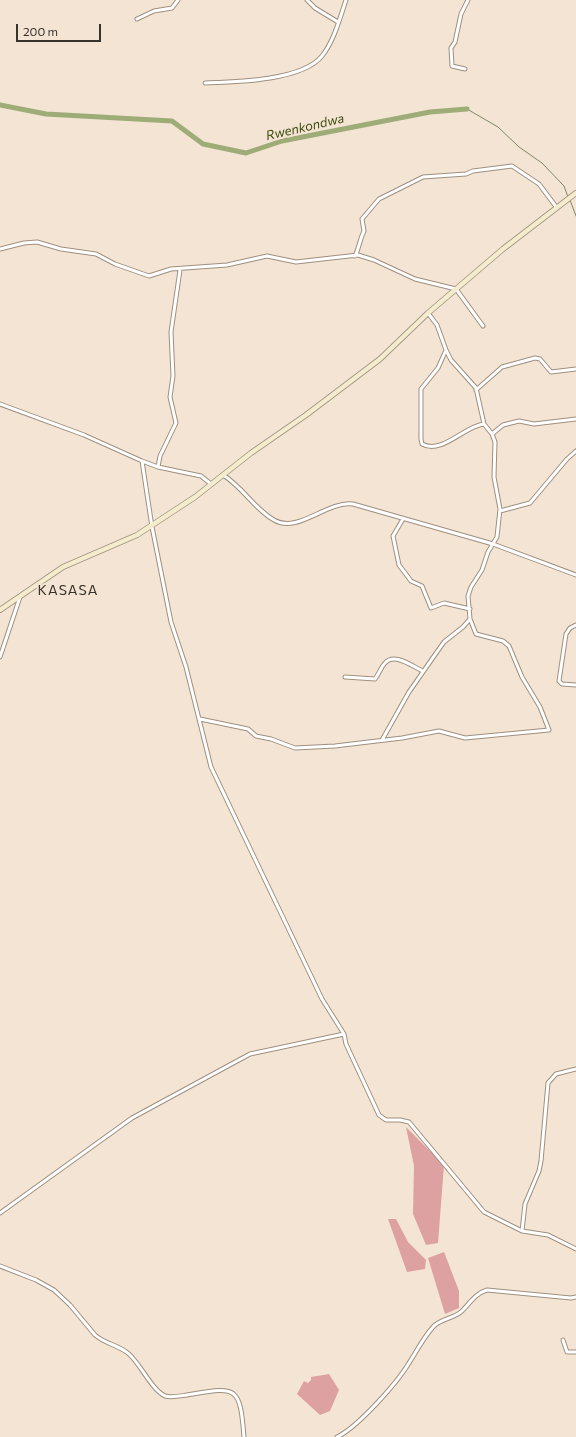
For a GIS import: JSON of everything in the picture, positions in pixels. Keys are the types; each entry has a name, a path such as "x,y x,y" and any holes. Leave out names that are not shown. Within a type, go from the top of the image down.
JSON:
{"street":[{"path":"137,19 154,10 172,8 178,0"},
{"path":"308,0 315,8 338,22"},
{"path":"205,83 265,79 287,74 314,63 323,55 346,0"},
{"path":"465,69 452,66 451,50 456,42 461,14 468,0"},
{"path":"355,256 359,248 360,237 364,231 362,219 375,203 422,177 466,174 473,171 512,166 541,185 557,208"},
{"path":"0,610 63,567 111,548 152,526 211,484 380,359 428,313 456,289 503,249 575,193"},
{"path":"0,249 33,242 61,249 96,254 115,264 145,275 153,275 172,269 180,270 199,266 232,264 267,256 296,262 364,256 415,279 456,289 483,326"},
{"path":"359,248 364,256"},
{"path":"158,467 160,456 176,423 170,397 173,376 171,332 180,270"},
{"path":"200,719 248,729 256,736 271,739 295,748 335,746 439,731 453,736 468,738 549,730 540,707 522,677 509,646 503,642 476,634 470,619 469,590 482,570 497,537 500,511 499,495 494,477 496,445 492,434 484,424 476,390 454,364 446,350 437,325 428,313"},
{"path":"446,350 438,368 421,389 422,444 430,448 437,447 474,426 484,424"},
{"path":"476,390 502,367 535,358 540,359 551,372 576,369"},
{"path":"0,404 84,435 158,467 196,474 206,479 211,484"},
{"path":"492,434 500,426 510,422 522,421 534,424 576,418"},
{"path":"500,511 530,503 567,459 576,451"},
{"path":"142,461 152,526 171,622 181,651 200,719 208,755 221,790 288,924 322,999 344,1034 349,1051 382,1119 405,1120 409,1122 480,1208 488,1215 522,1230 545,1233 576,1249"},
{"path":"223,475 238,486 266,515 278,522 297,522 337,504 348,504 415,520 493,544 576,575"},
{"path":"402,518 394,536 401,569 411,581 422,586 431,608 444,603 470,609"},
{"path":"0,657 20,597"},
{"path":"382,740 409,692 444,642 461,629 470,619"},
{"path":"576,625 570,628 566,634 559,681 562,684 576,685"},
{"path":"345,677 375,679 386,662 392,659 400,660 423,671"},
{"path":"0,1212 132,1118 250,1054 344,1034"},
{"path":"522,1230 525,1204 541,1161 548,1083 556,1074 576,1069"},
{"path":"0,1266 42,1282 59,1294 95,1335 101,1340 128,1354 163,1394 173,1397 222,1389 232,1391 240,1401 244,1437"},
{"path":"337,1437 354,1426 378,1401 409,1364 420,1343 434,1326 441,1320 459,1313 481,1293 487,1290 571,1298 576,1297"},
{"path":"563,1340 567,1352 576,1352"}],"shaded area":[{"path":"406,1127 444,1165 438,1243 426,1245 413,1214 414,1166"},
{"path":"388,1219 396,1219 408,1242 426,1260 425,1269 407,1272"},
{"path":"444,1252 459,1291 459,1308 445,1314 428,1258"},
{"path":"329,1374 339,1390 330,1411 320,1415 297,1394 304,1381 308,1383 311,1380 311,1377"}],"waterway":[{"name":"Rwenkondwa","path":"0,105 46,114 172,121 203,144 246,153 282,141 430,112 467,109"},
{"name":"Rwenkondwa","path":"467,109 498,127 519,147 542,163 564,186 568,197"},
{"name":"Rwenkondwa","path":"570,200 576,216"}],"district":[{"name":"KASASA","path":"68,590"}]}
